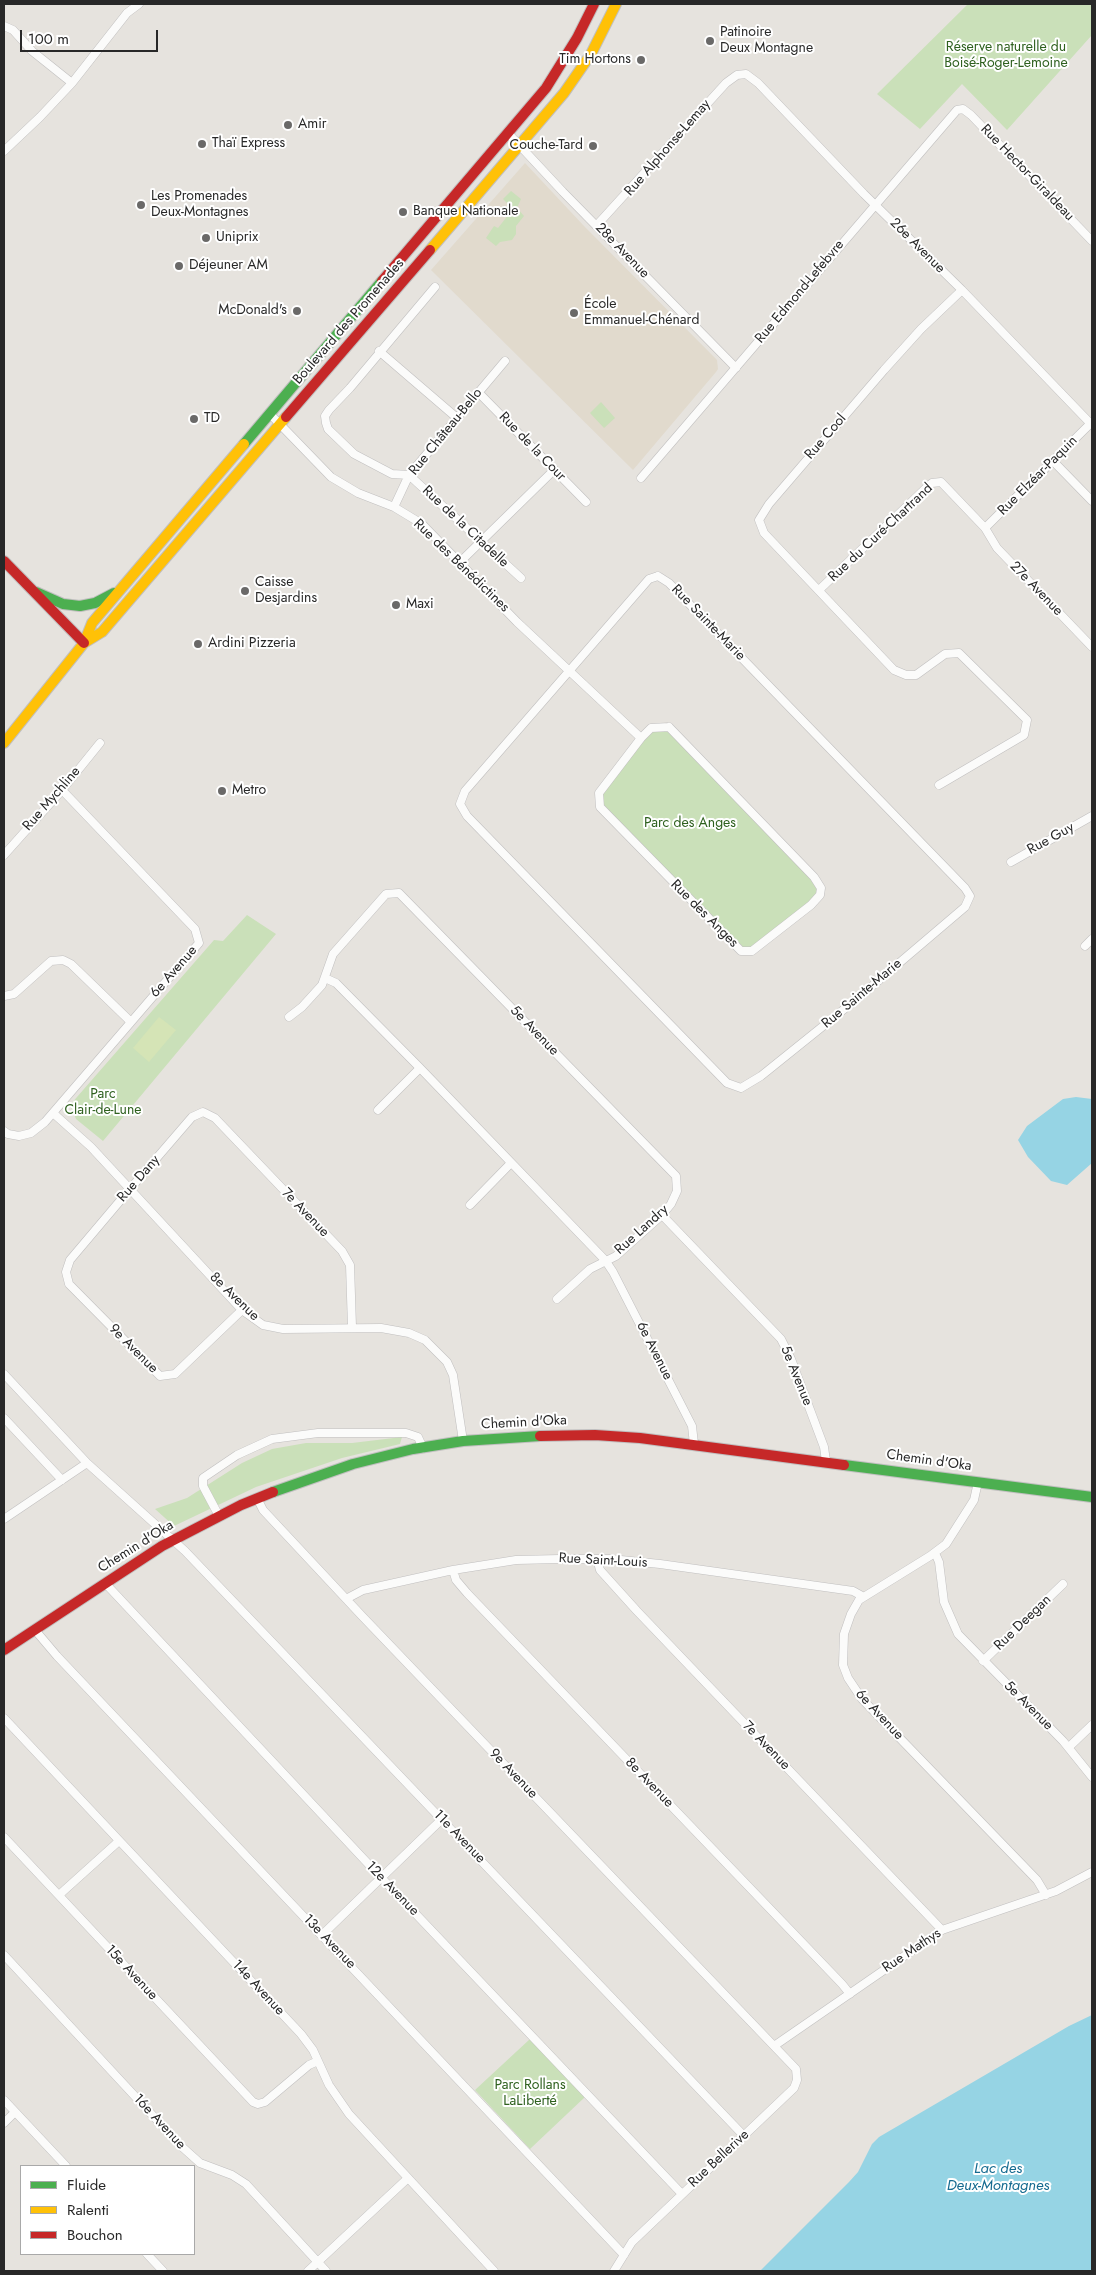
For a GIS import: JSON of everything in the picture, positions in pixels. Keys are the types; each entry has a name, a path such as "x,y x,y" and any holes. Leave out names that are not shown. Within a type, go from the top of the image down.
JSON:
{"street":[{"path":"4,151 40,117 72,82 127,13 139,4"},
{"name":"Boulevard des Promenades","path":"4,743 84,643 92,623 118,591 546,88 577,38 594,4"},
{"name":"Boulevard des Promenades","path":"84,643 102,632 519,146 577,76 591,54 616,4"},
{"path":"4,26 13,30 32,50 72,82"},
{"name":"26e Avenue","path":"741,74 752,78 1091,422"},
{"name":"Rue Alphonse-Lemay","path":"597,226 721,88 733,77 741,74"},
{"name":"Rue Edmond-Lefebvre","path":"642,478 953,112 960,108"},
{"name":"Rue Hector-Giraldeau","path":"960,108 971,115 1092,241"},
{"name":"28e Avenue","path":"508,133 736,368"},
{"path":"409,475 392,474 361,458 338,440 328,429 325,416 435,287"},
{"name":"Rue Cool","path":"939,785 1024,735 1027,720 959,653 945,654 916,676 906,676 894,670 761,529 760,516 897,355 962,290"},
{"path":"379,351 457,418"},
{"name":"Rue Château-Bello","path":"394,507 409,475 505,361"},
{"name":"Rue de la Cour","path":"478,392 586,502"},
{"name":"Rue des Bénédictines","path":"270,414 331,478 358,493 394,507 422,524 517,622 641,738"},
{"name":"Rue Elzéar-Paquin","path":"986,528 1091,422"},
{"path":"1054,461 1092,501"},
{"path":"460,562 554,470"},
{"name":"Rue de la Citadelle","path":"409,475 521,578"},
{"name":"Rue du Curé-Chartrand","path":"819,590 932,483 938,481 943,483 986,528"},
{"name":"27e Avenue","path":"986,528 997,548 1092,647"},
{"path":"4,561 8,572 31,590 84,643"},
{"name":"Rue Sainte-Marie","path":"658,576 669,583 965,888 970,896 965,907 852,1003 761,1076 741,1088 728,1083 467,816 460,804 465,791 569,672 649,579 658,576"},
{"path":"31,590 63,604 80,606 95,603 118,591"},
{"name":"Rue des Anges","path":"669,727 814,876 821,888 820,895 812,904 752,951 741,952 600,807 599,793 641,738 651,728 669,727"},
{"name":"Rue Mychline","path":"4,855 62,790 100,743"},
{"name":"6e Avenue","path":"53,1113 199,943 195,928 62,790"},
{"name":"Rue Guy","path":"1010,862 1092,816"},
{"name":"5e Avenue","path":"325,978 333,954 386,894 399,893 668,1169"},
{"path":"1084,946 1092,939"},
{"path":"4,996 14,994 51,961 63,960 71,964 131,1022"},
{"path":"289,1017 309,1000 322,985 325,978"},
{"name":"6e Avenue","path":"325,978 336,984 420,1068 605,1260 618,1280 692,1426 694,1444"},
{"path":"378,1110 420,1068"},
{"name":"Rue Dany","path":"70,1260 192,1117 203,1112 215,1118"},
{"path":"4,1131 8,1134 20,1136 31,1133 53,1113"},
{"name":"8e Avenue","path":"53,1113 83,1139 242,1310 263,1325 283,1329 381,1328 409,1333 425,1340 447,1362 456,1384 463,1441"},
{"name":"7e Avenue","path":"215,1118 342,1251 350,1265 352,1327"},
{"path":"470,1205 512,1163"},
{"name":"Rue Landry","path":"605,1260 616,1256 662,1216 671,1204 677,1191 676,1176 668,1169"},
{"name":"5e Avenue","path":"662,1216 781,1339 792,1359 824,1447 826,1461"},
{"name":"9e Avenue","path":"70,1260 66,1272 69,1284 160,1376 175,1374 242,1310"},
{"path":"558,1300 590,1269 605,1260"},
{"name":"11e Avenue","path":"4,1374 87,1463 173,1540 744,2136"},
{"path":"4,1418 62,1480"},
{"path":"218,1516 203,1486 203,1478 237,1455 272,1439 294,1435 347,1432 406,1433 418,1437 423,1448"},
{"name":"Chemin d'Oka","path":"4,1650 173,1540 257,1498 340,1468 423,1448 463,1441 539,1435 595,1435 694,1444 1092,1497"},
{"path":"4,1519 87,1463"},
{"name":"6e Avenue","path":"978,1482 972,1503 952,1537 935,1552 862,1596 851,1614 843,1641 843,1665 852,1685 1037,1880 1046,1895"},
{"name":"9e Avenue","path":"257,1498 263,1510 346,1599 774,2046"},
{"name":"5e Avenue","path":"935,1552 939,1562 942,1593 949,1618 961,1639 1069,1747 1092,1776"},
{"name":"7e Avenue","path":"597,1559 600,1570 637,1611 942,1930"},
{"name":"Rue Saint-Louis","path":"346,1599 362,1590 453,1570 516,1560 597,1559 660,1564 853,1591 862,1596"},
{"name":"8e Avenue","path":"453,1570 456,1580 467,1593 850,1994"},
{"name":"12e Avenue","path":"105,1583 682,2194"},
{"name":"Rue Deegan","path":"983,1661 1063,1584"},
{"name":"13e Avenue","path":"35,1630 57,1656 624,2255"},
{"name":"14e Avenue","path":"4,1718 301,2034 313,2050 329,2086 349,2114 494,2271"},
{"path":"1069,1747 1092,1725"},
{"path":"322,1935 442,1819"},
{"name":"15e Avenue","path":"4,1837 253,2102 261,2104 318,2061"},
{"path":"59,1895 119,1840"},
{"name":"Rue Mathys","path":"774,2046 942,1930 1046,1895 1092,1872"},
{"name":"16e Avenue","path":"4,1954 181,2146 200,2163 246,2184 326,2271"},
{"name":"Rue Bellerive","path":"614,2271 632,2242 796,2085 796,2069 774,2046"},
{"path":"4,2100 65,2165"},
{"path":"4,2123 15,2112"},
{"path":"308,2271 408,2179"},
{"path":"148,2255 163,2271"}],"shaded area":[{"name":"École Emmanuel-Chénard","path":"525,163 584,226 717,360 718,369 716,372 633,470 431,270"}],"green space":[{"name":"Réserve naturelle du Boisé-Roger-Lemoine","path":"968,4 1092,4 1092,35 1007,130 962,84 920,129 877,94"},
{"path":"511,191 521,199 517,208 524,216 516,226 516,234 512,240 500,242 496,246 486,238 494,226 498,228 513,209 503,199"},
{"path":"601,402 615,418 604,428 590,413"},
{"name":"Parc des Anges","path":"669,727 814,877 820,895 752,951 741,951 600,807 599,793 651,728"},
{"name":"Parc Clair-de-Lune","path":"247,915 276,934 103,1141 76,1119 70,1105 214,940 223,941"},
{"path":"159,1017 176,1030 149,1062 133,1048"},
{"path":"402,1437 400,1444 342,1458 256,1487 174,1526 155,1509 187,1498 242,1463 272,1449 306,1443 352,1443"},
{"name":"Parc Rollans LaLiberté","path":"530,2039 585,2097 530,2149 475,2090"}],"water":[{"path":"1076,1097 1092,1099 1092,1163 1067,1185 1051,1181 1028,1157 1018,1140 1027,1126 1063,1099"},
{"name":"Lac des Deux-Montagnes","path":"1092,2015 1092,2271 760,2271 858,2172 872,2144 879,2137 1069,2026"}],"traffic: fast":[{"path":"244,444 382,281"},
{"path":"36,592 63,604 80,606 95,603 114,593"},
{"path":"273,1492 353,1464 413,1449 463,1441 540,1436"},
{"path":"844,1465 1092,1497"}],"traffic: slow":[{"path":"430,250 564,93 591,54 616,4"},
{"path":"4,743 84,643 102,632 286,417"},
{"path":"84,643 92,623 244,444"}],"traffic: jam":[{"path":"382,281 546,88 577,38 594,4"},
{"path":"286,417 430,250"},
{"path":"4,561 84,643"},
{"path":"540,1436 595,1435 640,1438 844,1465"},
{"path":"4,1650 162,1546 241,1505 273,1492"}],"place":[{"name":"Patinoire Deux Montagne","path":"710,41"},
{"name":"Tim Hortons","path":"641,60"},
{"name":"Amir","path":"288,125"},
{"name":"Thaï Express","path":"202,144"},
{"name":"Couche-Tard","path":"593,146"},
{"name":"Les Promenades Deux-Montagnes","path":"141,205"},
{"name":"Banque Nationale","path":"403,212"},
{"name":"Uniprix","path":"206,238"},
{"name":"Déjeuner AM","path":"179,266"},
{"name":"McDonald's","path":"297,311"},
{"name":"École Emmanuel-Chénard","path":"574,313"},
{"name":"TD","path":"194,419"},
{"name":"Caisse Desjardins","path":"245,591"},
{"name":"Maxi","path":"396,605"},
{"name":"Ardini Pizzeria","path":"198,644"},
{"name":"Metro","path":"222,791"}]}
